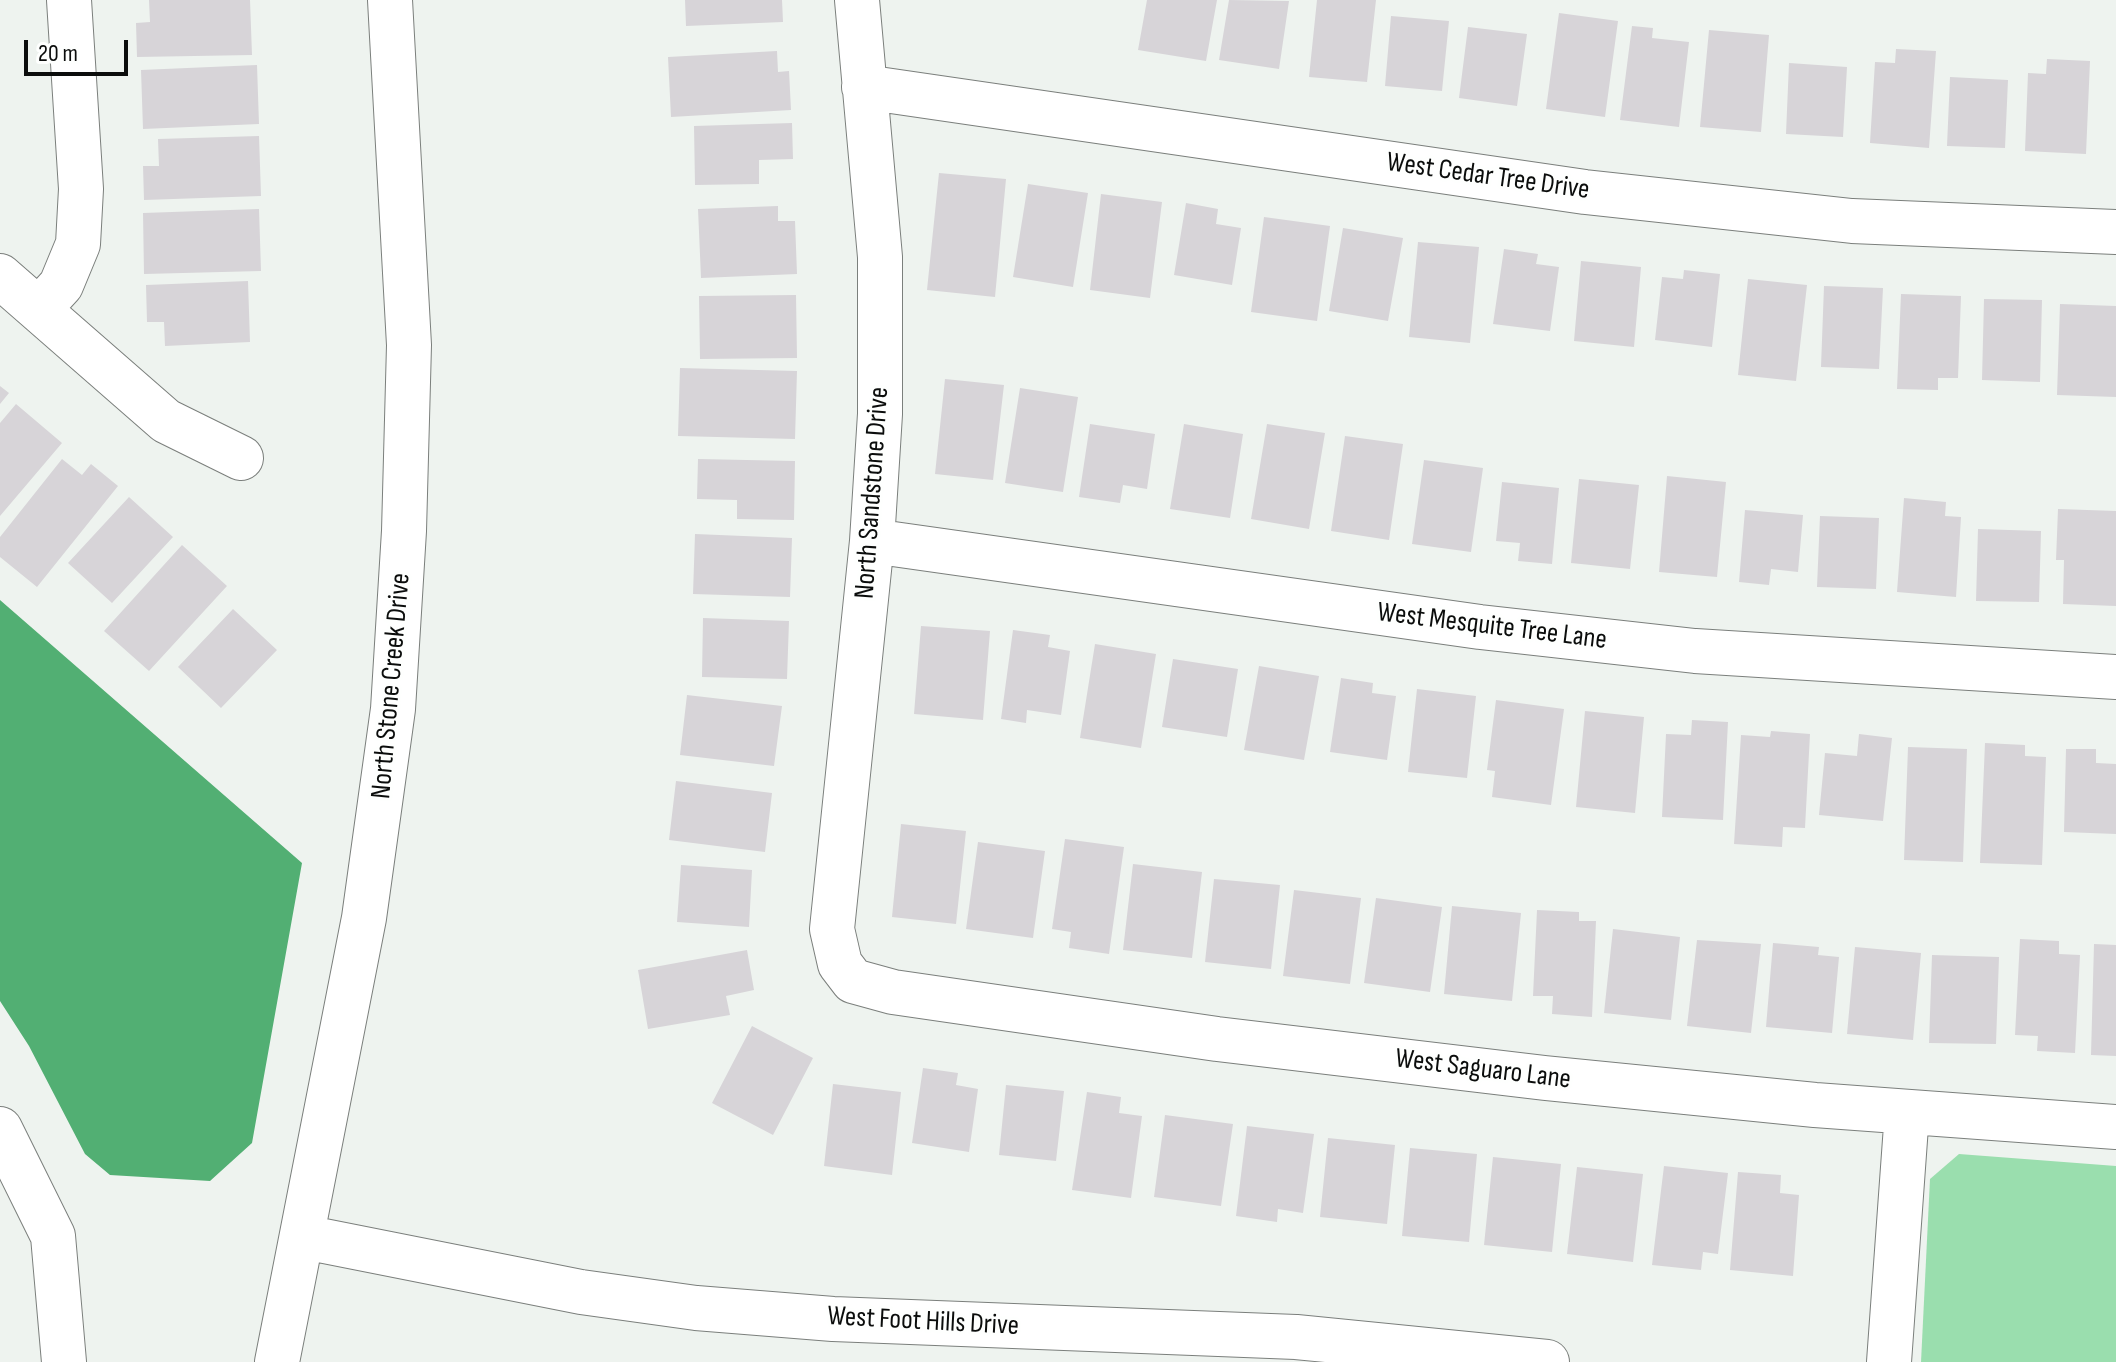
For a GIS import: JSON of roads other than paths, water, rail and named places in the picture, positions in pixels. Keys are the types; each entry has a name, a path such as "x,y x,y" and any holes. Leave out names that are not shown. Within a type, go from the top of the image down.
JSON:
{"street":[{"path":"39,309 61,285 78,244 81,189 69,0"},
{"name":"North Stone Creek Drive","path":"277,1362 304,1237 381,810 399,620 409,345 390,0"},
{"name":"North Sandstone Drive","path":"853,981 840,964 832,929 872,541 880,414 880,257 857,0"},
{"name":"West Cedar Tree Drive","path":"864,87 1585,192 1852,221 2116,232"},
{"path":"0,276 166,421 241,458"},
{"name":"West Mesquite Tree Lane","path":"872,541 1480,627 1695,651 2116,677"},
{"name":"West Saguaro Lane","path":"853,981 893,992 1217,1039 1545,1078 1907,1112 2116,1127"},
{"path":"1889,1362 1907,1112"},
{"path":"0,1129 53,1236 64,1362"},
{"name":"West Foot Hills Drive","path":"304,1237 581,1292 1010,1344 1296,1337 1547,1362"}]}
